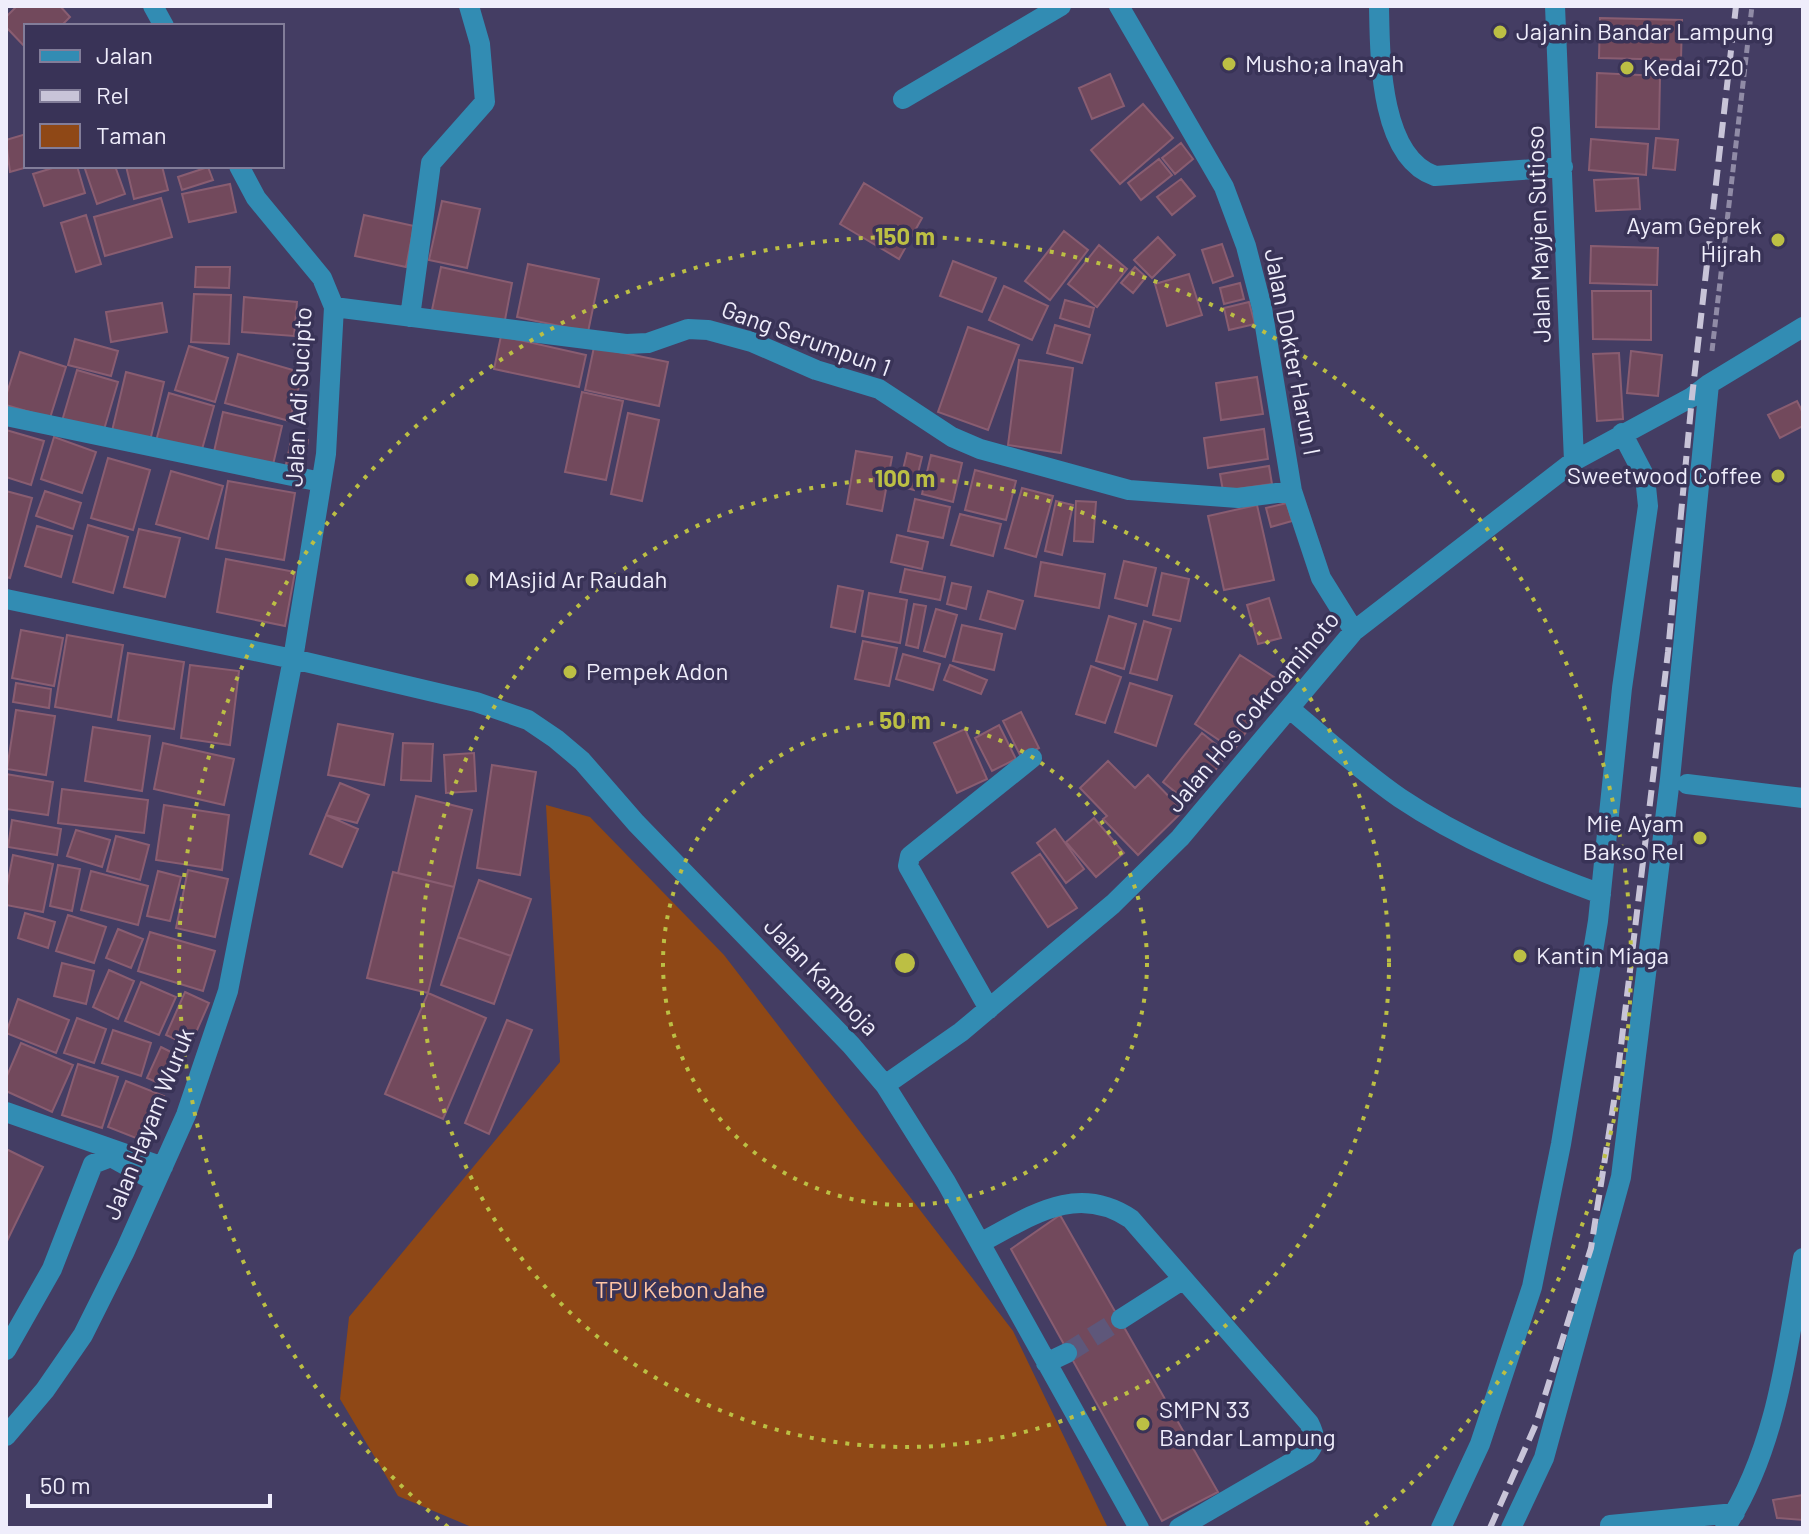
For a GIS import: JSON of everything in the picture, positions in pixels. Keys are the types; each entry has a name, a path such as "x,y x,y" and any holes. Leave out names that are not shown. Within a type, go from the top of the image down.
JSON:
{"street":[{"path":"153,6 163,24"},
{"path":"410,317 431,163 485,102 480,44 469,6"},
{"path":"903,99 1061,6"},
{"name":"Jalan Dokter Harun I","path":"1119,6 1224,187 1246,246 1262,308 1292,491 1321,578 1354,631"},
{"path":"1379,6 1381,72 1389,115 1410,159 1421,172 1435,176 1563,167"},
{"name":"Jalan Mayjen Sutioso","path":"1555,6 1574,461"},
{"name":"Jalan Adi Sucipto","path":"240,168 256,198 322,278 334,307 326,454 293,659"},
{"name":"Gang Serumpun 1","path":"334,307 626,344 648,343 688,329 708,330 752,342 816,370 879,389 952,437 980,449 1129,490 1238,498 1292,491"},
{"name":"Jalan Hos Cokroaminoto","path":"885,1085 961,1032 1113,904 1169,849 1354,631 1574,461 1692,397 1803,327"},
{"path":"1511,1528 1544,1458 1621,1177 1670,779 1709,384"},
{"path":"6,416 321,482"},
{"path":"1441,1528 1480,1444 1532,1287 1561,1144 1601,894 1622,688 1648,506 1645,477 1622,433"},
{"name":"Jalan Kamboja","path":"6,599 293,659 476,702 528,720 556,739 582,761 636,823 851,1045 885,1085 946,1182 1139,1528"},
{"name":"Jalan Hayam Wuruk","path":"6,1436 45,1390 83,1335 186,1115 228,991 293,659"},
{"path":"1290,709 1402,799 1469,836 1569,883 1601,894"},
{"path":"989,1009 908,866 910,856 1032,758"},
{"path":"1687,784 1803,798"},
{"path":"6,1112 159,1175"},
{"path":"6,1350 52,1269 93,1164 111,1157 159,1175"},
{"path":"980,1243 1061,1204 1086,1202 1112,1206 1131,1219 1309,1423 1315,1435 1314,1446 1308,1453 1179,1528"},
{"path":"1610,1525 1730,1520 1772,1424 1803,1258"},
{"path":"1121,1319 1182,1280"},
{"path":"1046,1363 1067,1353"}],"path":[{"path":"1709,384 1752,6"}],"green space":[{"name":"TPU Kebon Jahe","path":"546,805 590,817 724,955 1013,1331 1108,1528 474,1528 398,1496 340,1399 349,1317 560,1062"}],"building":[{"path":"17,6 60,6 70,17 63,24 24,24 24,46 6,27 6,17"},
{"path":"1600,18 1682,20 1681,60 1599,58"},
{"path":"1597,73 1660,76 1659,129 1596,127"},
{"path":"1110,74 1124,106 1092,119 1079,88"},
{"path":"1143,104 1173,138 1120,184 1091,150"},
{"path":"24,135 24,168 10,172 6,140"},
{"path":"1656,138 1678,140 1675,170 1653,168"},
{"path":"1591,139 1648,144 1646,175 1589,170"},
{"path":"1181,143 1193,159 1175,174 1162,158"},
{"path":"1159,159 1172,175 1141,200 1128,183"},
{"path":"52,168 78,168 85,193 44,206 33,174"},
{"path":"85,168 116,168 125,194 97,204"},
{"path":"126,168 162,168 168,190 134,199"},
{"path":"208,168 213,180 182,190 178,177"},
{"path":"1638,178 1640,209 1596,211 1594,180"},
{"path":"1181,179 1195,196 1172,215 1157,197"},
{"path":"864,183 922,218 899,259 840,224"},
{"path":"230,184 236,212 189,222 182,194"},
{"path":"161,198 172,237 105,256 94,217"},
{"path":"442,201 480,209 467,268 429,260"},
{"path":"86,215 101,264 76,272 61,223"},
{"path":"364,215 414,226 406,267 355,256"},
{"path":"1064,231 1088,250 1050,300 1025,281"},
{"path":"1158,237 1175,255 1152,278 1134,260"},
{"path":"1222,244 1233,276 1213,283 1202,250"},
{"path":"1099,245 1127,269 1097,307 1068,284"},
{"path":"1591,246 1658,248 1657,285 1590,283"},
{"path":"953,261 996,278 982,312 940,296"},
{"path":"528,264 599,279 588,332 517,317"},
{"path":"196,267 230,267 229,288 195,287"},
{"path":"441,267 512,283 504,325 432,310"},
{"path":"1135,267 1146,277 1133,293 1121,283"},
{"path":"1189,274 1202,315 1167,326 1155,284"},
{"path":"1240,283 1244,299 1224,304 1220,288"},
{"path":"1004,286 1048,306 1032,340 989,320"},
{"path":"1592,291 1651,291 1651,340 1593,339"},
{"path":"194,294 231,295 229,344 191,342"},
{"path":"244,297 297,302 294,336 242,332"},
{"path":"1065,300 1094,308 1089,327 1060,318"},
{"path":"1249,302 1255,324 1229,330 1224,308"},
{"path":"162,303 167,332 111,342 106,312"},
{"path":"1055,325 1090,335 1082,363 1047,353"},
{"path":"968,327 1019,345 988,430 938,412"},
{"path":"501,336 586,355 579,387 494,369"},
{"path":"75,339 118,351 111,376 68,365"},
{"path":"189,346 228,358 215,402 175,390"},
{"path":"594,347 668,362 659,406 585,390"},
{"path":"1631,351 1662,355 1658,396 1627,393"},
{"path":"20,352 66,367 50,418 6,405"},
{"path":"1619,353 1623,419 1597,421 1593,354"},
{"path":"238,354 303,373 289,421 225,403"},
{"path":"1019,360 1073,368 1061,453 1008,445"},
{"path":"77,370 118,382 103,433 62,421"},
{"path":"126,372 164,382 150,441 112,431"},
{"path":"1257,377 1263,414 1221,420 1216,383"},
{"path":"582,392 623,401 606,480 565,472"},
{"path":"169,393 214,406 201,453 156,441"},
{"path":"1797,401 1803,413 1803,426 1780,438 1768,415"},
{"path":"223,412 282,426 272,469 213,456"},
{"path":"628,413 659,420 642,501 611,494"},
{"path":"1264,429 1268,459 1208,468 1204,438"},
{"path":"6,430 44,441 31,485 6,477"},
{"path":"292,436 308,440 302,473 285,469"},
{"path":"54,437 96,452 82,493 41,479"},
{"path":"856,451 892,457 882,511 847,504"},
{"path":"907,453 922,457 914,490 899,486"},
{"path":"931,455 962,463 953,502 922,494"},
{"path":"108,458 150,470 133,530 91,518"},
{"path":"1269,466 1272,484 1223,491 1220,474"},
{"path":"975,470 1016,481 1006,520 965,510"},
{"path":"171,471 223,486 208,539 156,524"},
{"path":"228,481 295,493 284,560 216,548"},
{"path":"1022,488 1053,496 1036,557 1005,548"},
{"path":"6,491 32,498 10,578 6,577"},
{"path":"45,491 81,503 73,529 36,516"},
{"path":"915,499 950,507 943,538 908,531"},
{"path":"1056,501 1073,505 1062,555 1045,551"},
{"path":"1076,501 1096,502 1093,542 1074,541"},
{"path":"1287,503 1292,521 1271,527 1266,508"},
{"path":"1257,505 1274,580 1224,590 1208,516"},
{"path":"960,514 1001,524 993,556 951,545"},
{"path":"88,525 128,537 113,593 73,582"},
{"path":"37,526 72,536 61,577 25,566"},
{"path":"139,529 180,538 165,597 124,587"},
{"path":"897,535 928,542 922,569 891,562"},
{"path":"226,559 295,572 285,626 217,612"},
{"path":"1124,561 1156,568 1147,606 1115,598"},
{"path":"1041,562 1105,574 1099,608 1035,596"},
{"path":"905,569 945,577 940,600 900,592"},
{"path":"1162,573 1189,579 1180,621 1153,615"},
{"path":"952,583 971,587 966,609 947,604"},
{"path":"838,586 863,591 855,632 831,627"},
{"path":"988,591 1023,601 1015,629 980,619"},
{"path":"869,593 907,600 900,643 862,636"},
{"path":"1269,598 1281,638 1258,644 1247,605"},
{"path":"914,604 926,606 918,648 906,645"},
{"path":"936,609 957,615 945,657 924,651"},
{"path":"1109,616 1136,624 1124,669 1096,661"},
{"path":"1144,621 1171,629 1157,680 1130,673"},
{"path":"962,625 1002,634 994,670 953,661"},
{"path":"21,630 63,638 54,686 12,678"},
{"path":"67,635 123,645 111,717 55,707"},
{"path":"863,641 897,648 889,686 855,679"},
{"path":"128,653 184,662 174,729 118,720"},
{"path":"903,654 940,664 933,690 896,679"},
{"path":"1240,655 1280,681 1234,750 1195,724"},
{"path":"190,665 239,671 230,745 181,738"},
{"path":"950,665 987,680 981,694 944,680"},
{"path":"1091,666 1121,677 1105,723 1076,714"},
{"path":"16,683 51,689 49,708 13,702"},
{"path":"1130,683 1172,696 1156,746 1115,732"},
{"path":"16,710 55,716 46,775 7,769"},
{"path":"1021,712 1039,748 1021,757 1003,721"},
{"path":"338,724 393,734 384,785 328,775"},
{"path":"999,725 1016,759 992,771 975,738"},
{"path":"93,727 150,736 142,791 85,781"},
{"path":"965,729 987,779 957,793 934,743"},
{"path":"1202,733 1228,754 1189,803 1163,782"},
{"path":"163,743 234,759 224,805 154,789"},
{"path":"403,743 433,744 431,781 401,780"},
{"path":"474,753 476,791 446,793 444,755"},
{"path":"1108,761 1135,788 1148,775 1183,811 1138,855 1103,819 1107,816 1080,788"},
{"path":"492,765 536,772 520,875 477,868"},
{"path":"6,774 53,782 48,815 6,809"},
{"path":"340,783 369,795 357,823 326,815"},
{"path":"62,789 148,800 144,833 58,823"},
{"path":"416,796 472,810 454,887 398,873"},
{"path":"164,805 229,815 222,870 156,860"},
{"path":"326,815 358,829 342,867 310,854"},
{"path":"1094,818 1124,853 1096,877 1066,842"},
{"path":"12,820 61,829 57,855 8,847"},
{"path":"1055,829 1084,869 1066,883 1037,843"},
{"path":"76,830 110,840 102,867 67,856"},
{"path":"116,836 149,845 140,880 107,871"},
{"path":"1040,854 1077,908 1048,927 1012,873"},
{"path":"13,855 53,864 43,912 6,905"},
{"path":"58,865 80,869 72,911 50,906"},
{"path":"188,870 228,879 215,937 176,928"},
{"path":"91,871 148,886 138,925 81,910"},
{"path":"158,871 181,877 170,921 147,916"},
{"path":"393,872 454,887 428,993 367,978"},
{"path":"479,880 531,899 511,956 458,937"},
{"path":"25,913 55,922 48,948 18,938"},
{"path":"68,915 106,927 94,963 56,951"},
{"path":"118,929 143,939 131,968 106,958"},
{"path":"150,932 215,951 203,991 138,971"},
{"path":"458,937 511,956 494,1004 441,985"},
{"path":"62,963 94,971 86,1004 54,996"},
{"path":"109,970 134,981 118,1019 93,1007"},
{"path":"141,982 176,997 159,1035 125,1021"},
{"path":"185,992 209,1003 190,1046 166,1035"},
{"path":"428,993 486,1018 443,1119 385,1094"},
{"path":"18,999 69,1020 56,1053 6,1033"},
{"path":"77,1018 106,1029 94,1063 64,1053"},
{"path":"507,1020 532,1030 489,1134 465,1123"},
{"path":"113,1030 151,1043 141,1076 102,1063"},
{"path":"21,1043 73,1065 52,1112 6,1091 6,1078"},
{"path":"161,1047 183,1058 170,1088 147,1078"},
{"path":"78,1064 118,1077 102,1128 62,1115"},
{"path":"126,1081 164,1096 146,1142 108,1127"},
{"path":"6,1149 43,1167 6,1243"},
{"name":"SMPN 33 Bandar Lampung","path":"1060,1215 1218,1492 1162,1521 1011,1249"},
{"path":"1803,1495 1803,1520 1777,1518 1773,1500"}],"tunnel":[{"path":"1067,1353 1121,1319"}],"railway":[{"path":"1490,1528 1536,1424 1591,1248 1616,1088 1668,652 1692,397 1736,6"}],"place":[{"name":"Jajanin Bandar Lampung","path":"1500,32"},
{"name":"Musho;a Inayah","path":"1229,64"},
{"name":"Kedai 720","path":"1627,68"},
{"name":"Ayam Geprek Hijrah","path":"1778,240"},
{"name":"Sweetwood Coffee","path":"1778,476"},
{"name":"MAsjid Ar Raudah","path":"472,580"},
{"name":"Pempek Adon","path":"570,672"},
{"name":"Mie Ayam Bakso Rel","path":"1700,838"},
{"name":"Kantin Miaga","path":"1520,956"},
{"name":"SMPN 33 Bandar Lampung","path":"1143,1424"}]}
